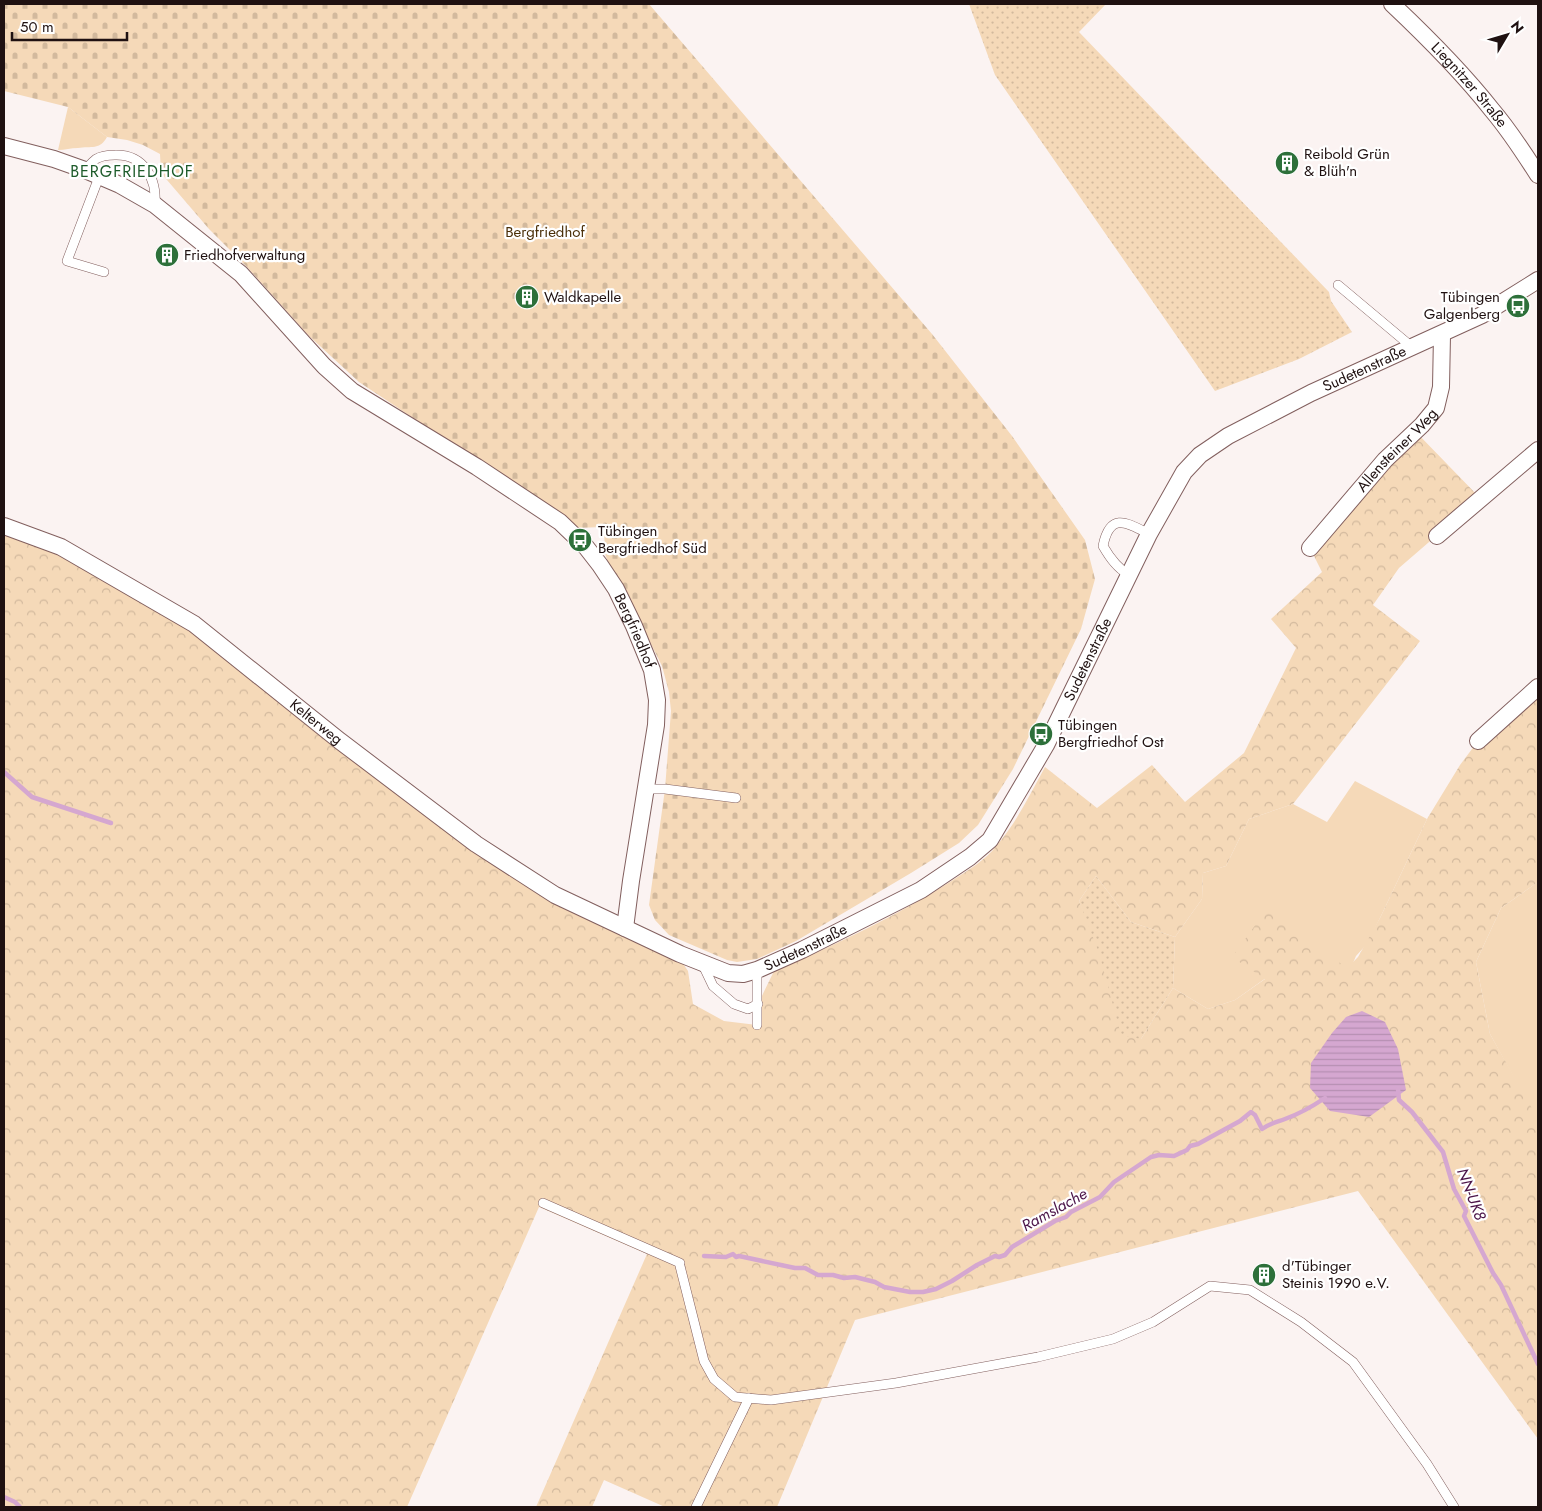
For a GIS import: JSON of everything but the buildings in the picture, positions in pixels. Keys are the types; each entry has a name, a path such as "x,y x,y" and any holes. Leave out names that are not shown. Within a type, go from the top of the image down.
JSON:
{"street":[{"name":"Liegnitzer Straße","path":"1392,4 1457,70 1492,110 1516,141 1538,175"},
{"name":"Bergfriedhof","path":"4,146 54,159 92,173 120,185 155,206 241,274 324,366 352,391 477,467 560,522 586,547 616,589 634,626 652,670 657,700 656,725 625,928"},
{"name":"Sudetenstraße","path":"625,928 728,973 743,974 758,970 802,950 920,890 970,857 990,840 1046,744 1149,534 1184,472 1200,455 1228,436 1297,400 1482,315 1538,280"},
{"name":"Allensteiner Weg","path":"1310,548 1385,460 1422,425 1436,408 1441,387 1442,335"},
{"path":"1437,536 1538,450"},
{"name":"Kelterweg","path":"4,526 61,547 194,624 340,741 476,844 555,895 625,928"},
{"path":"1478,742 1538,687"}],"lane":[{"path":"104,272 67,261 95,159 106,155 124,155 136,158 154,184 155,206"},
{"path":"1338,285 1412,347"},
{"path":"1129,575 1111,560 1103,546 1105,538 1110,528 1118,522 1127,522 1149,534"},
{"path":"647,789 665,789 736,798"},
{"path":"702,962 713,986 734,1004 748,1009 758,1004"},
{"path":"757,1025 758,970"},
{"path":"544,1203 680,1264 704,1361 714,1379 735,1397 771,1400 872,1387 1038,1358 1114,1339 1153,1322 1210,1286 1250,1290 1300,1322 1353,1362 1426,1464 1454,1507"},
{"path":"696,1507 750,1398"}],"green space":[{"name":"Bergfriedhof","path":"4,4 649,4 932,334 1012,436 1085,540 1095,579 1081,629 1013,769 978,825 959,843 911,873 796,941 757,959 737,962 727,960 669,935 655,920 649,905 665,789 671,711 669,692 662,666 641,624 617,584 605,554 604,527 574,528 481,463 359,382 308,335 248,268 209,229 161,173 160,154 143,145 107,137 68,107 4,91"},
{"path":"969,4 1106,4 1079,32 1329,292 1331,301 1352,332 1299,359 1215,391 995,75"},
{"path":"68,107 107,137 101,144 95,147 58,150"},
{"path":"1415,431 1480,498 1399,568 1373,605 1420,641 1293,804 1249,819 1226,866 1203,873 1202,899 1175,937 1131,922 1096,876 1079,901 1141,1039 1173,988 1208,1009 1235,1000 1265,979 1232,957 1267,909 1347,968 1358,957 1380,918 1427,819 1460,765 1478,741 1538,687 1538,882 1501,908 1476,962 1490,1034 1538,1119 1538,1439 1358,1191 855,1320 777,1507 665,1507 604,1480 592,1507 536,1507 647,1254 539,1207 407,1507 4,1507 4,533 58,554 192,630 475,850 680,959 688,971 693,1004 724,1021 757,1025 758,1004 774,971 888,918 953,880 988,855 1011,827 1045,767 1097,808 1152,765 1185,802 1244,753 1296,648 1271,619 1322,572 1310,548"},
{"path":"1355,781 1427,819 1367,944 1356,956 1350,970 1266,978 1235,1000 1208,1009 1173,988 1175,937 1202,899 1203,873 1226,866 1249,819 1293,804 1327,822"},
{"path":"1096,876 1131,922 1175,937 1173,988 1141,1039 1121,1035 1099,953 1079,901"},
{"path":"1538,882 1537,1120 1490,1034 1476,962 1501,908"}],"shaded area":[{"path":"1362,1011 1385,1022 1398,1049 1406,1090 1369,1117 1330,1111 1310,1088 1311,1063 1346,1017"}],"waterway":[{"path":"4,772 32,797 111,823"},
{"name":"NN-UK8","path":"1398,1089 1399,1100 1412,1112 1443,1152 1454,1189 1466,1211 1464,1216 1501,1285 1538,1364"},
{"name":"Ramslache","path":"704,1256 726,1257 733,1254 736,1257 739,1256 795,1268 805,1268 818,1275 833,1275 844,1278 855,1277 875,1282 884,1287 910,1292 936,1289 995,1256 1005,1255 1012,1247 1100,1197 1114,1182 1151,1157 1159,1155 1174,1156 1240,1121 1251,1112 1255,1115 1262,1129 1301,1112 1325,1098"},
{"path":"4,1497 15,1502 20,1507"}],"place":[{"name":"Reibold Grün & Blüh'n","path":"1287,163"},
{"name":"Friedhofverwaltung","path":"167,255"},
{"name":"Waldkapelle","path":"527,297"},
{"name":"Tübingen Galgenberg","path":"1518,306"},
{"name":"Tübingen Bergfriedhof Süd","path":"580,540"},
{"name":"Tübingen Bergfriedhof Ost","path":"1041,734"},
{"name":"d'Tübinger Steinis 1990 e.V.","path":"1264,1275"}],"district":[{"name":"BERGFRIEDHOF","path":"132,171"}]}
